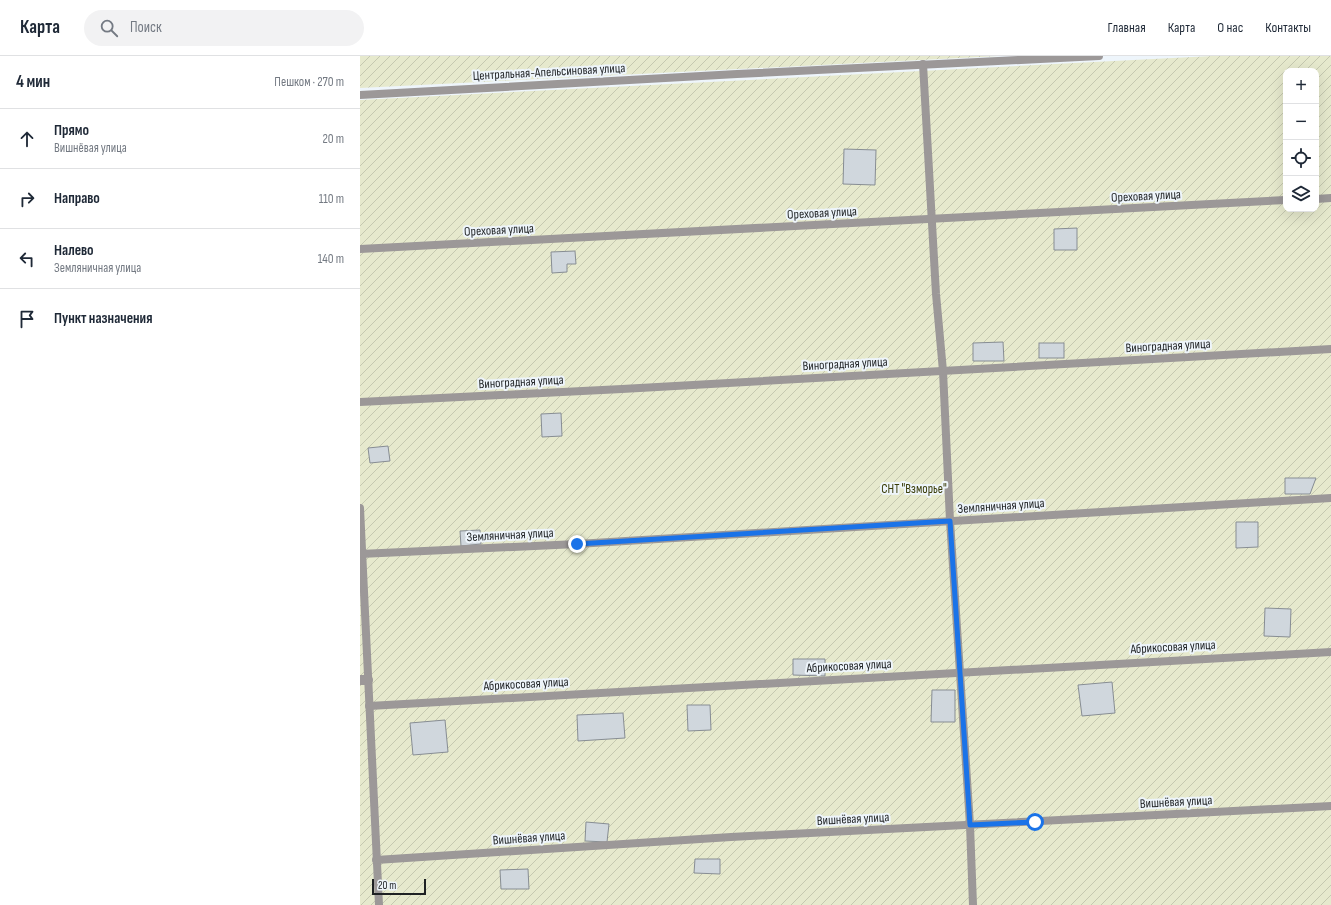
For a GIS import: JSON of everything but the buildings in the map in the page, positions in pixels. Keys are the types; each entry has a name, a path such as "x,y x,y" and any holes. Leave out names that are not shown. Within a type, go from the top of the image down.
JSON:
{"lane":[{"name":"Центральная-Апельсиновая улица","path":"360,95 923,64 1099,56"},
{"path":"923,64 943,371 950,521 961,673 973,905"},
{"path":"1319,198 1331,198"},
{"name":"Ореховая улица","path":"360,249 1283,200"},
{"name":"Виноградная улица","path":"360,402 622,389 1331,349"},
{"name":"Земляничная улица","path":"361,554 577,544 1331,498"},
{"path":"360,508 364,680 369,706 379,905"},
{"name":"Абрикосовая улица","path":"369,706 1331,652"},
{"name":"Вишнёвая улица","path":"376,860 731,838 1331,806"}],"green space":[{"path":"360,56 1000,56 360,88"},
{"name":"СНТ \"Взморье\"","path":"1212,56 1331,56 1331,905 360,905 360,100"}],"route":[{"path":"577,544 950,521 970,825 1035,822"}]}
